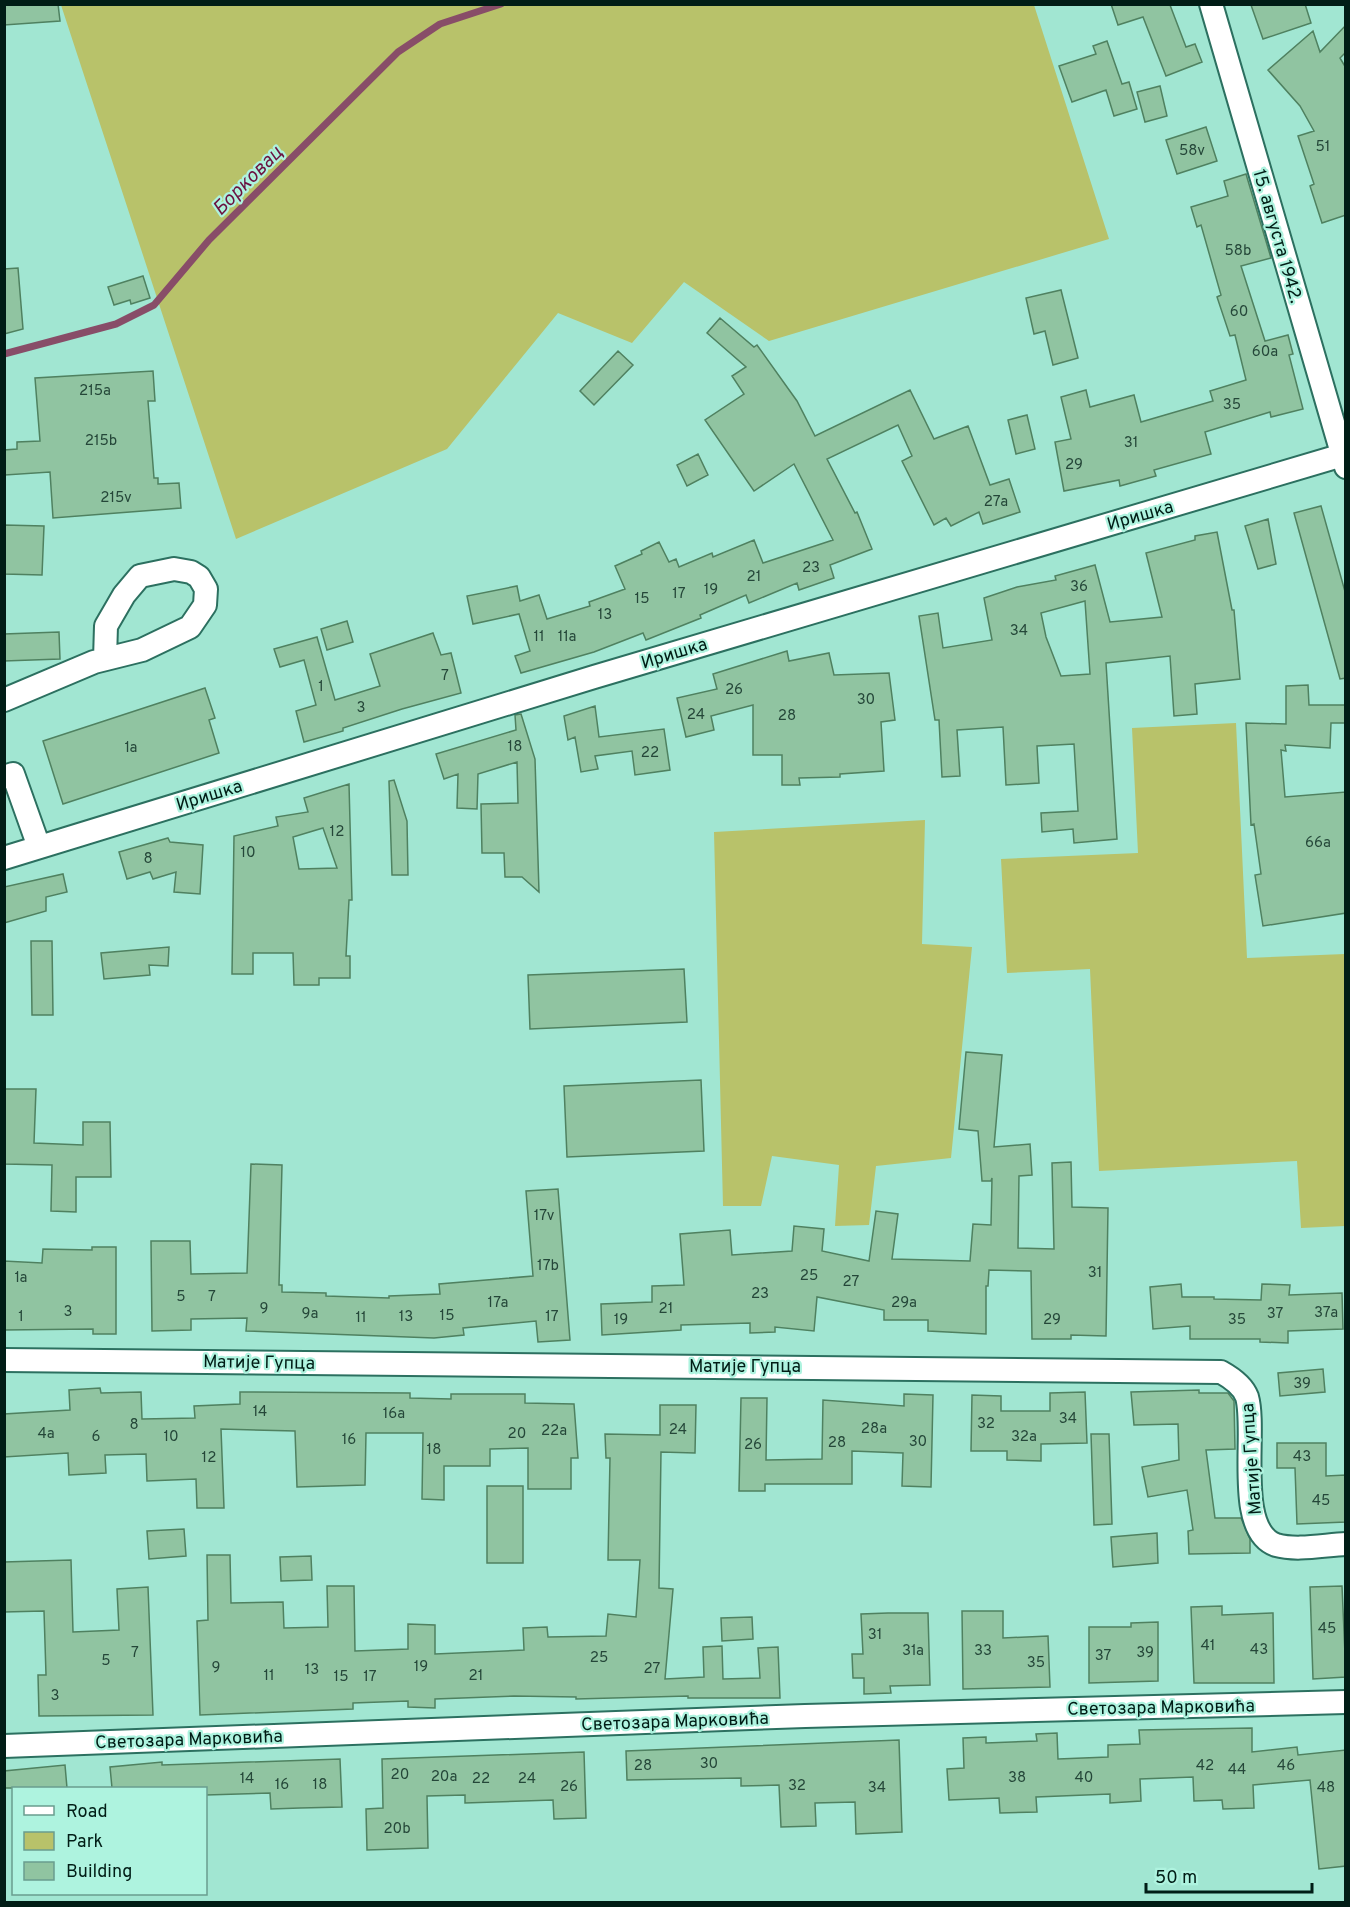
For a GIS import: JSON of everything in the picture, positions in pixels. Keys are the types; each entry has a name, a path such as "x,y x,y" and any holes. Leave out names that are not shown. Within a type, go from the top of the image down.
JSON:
{"street":[{"name":"15. августа 1942.","path":"1211,4 1344,458"},
{"name":"Иришка","path":"4,858 594,677 1344,458"},
{"path":"4,700 105,659 142,650 190,627 205,605 206,589 199,576 174,569 140,576 124,595 106,626 105,659"},
{"path":"4,777 13,774 39,847"},
{"name":"Матије Гупца","path":"4,1360 1221,1372 1246,1395 1250,1416 1252,1502 1254,1519 1262,1535 1277,1545 1286,1546 1346,1544"},
{"name":"Светозара Марковића","path":"4,1746 805,1716 1346,1702"}],"green space":[{"path":"61,5 1034,5 1109,239 769,341 684,282 632,343 558,313 447,449 236,539"},
{"path":"1236,723 1247,958 1345,954 1345,1226 1301,1228 1297,1161 1099,1171 1090,969 1007,973 1001,859 1138,853 1132,728"},
{"path":"925,820 922,944 972,947 951,1158 876,1166 869,1225 835,1226 839,1165 772,1156 761,1206 723,1206 714,832"}],"building":[{"path":"4,4 58,4 60,21 4,25"},
{"path":"1111,4 1170,5 1186,47 1195,44 1202,62 1166,76 1143,17 1118,25"},
{"path":"1305,4 1311,23 1263,39 1251,5"},
{"path":"1346,25 1346,52 1340,58 1346,68 1346,215 1322,223 1310,186 1314,184 1298,136 1314,131 1300,106 1268,70 1313,31 1320,52"},
{"path":"1107,41 1122,84 1129,82 1137,109 1114,116 1106,90 1072,102 1059,66 1096,54 1093,46"},
{"path":"1160,86 1167,116 1145,122 1137,92"},
{"path":"1206,127 1217,161 1177,174 1166,140"},
{"path":"1246,174 1271,258 1241,266 1265,341 1288,335 1293,354 1289,355 1303,409 1271,417 1270,412 1205,432 1211,454 1154,470 1156,476 1120,486 1119,480 1064,491 1055,442 1071,439 1061,397 1086,390 1090,407 1134,395 1141,422 1213,401 1210,391 1246,380 1235,335 1230,336 1217,297 1221,295 1201,225 1197,227 1191,207 1228,196 1224,181"},
{"path":"18,268 23,329 4,334 4,269"},
{"path":"143,276 150,298 131,304 130,300 114,305 108,287"},
{"path":"1061,290 1078,358 1053,365 1045,331 1034,334 1026,298"},
{"path":"720,318 754,347 757,345 797,401 815,436 910,390 934,439 968,426 990,485 1009,479 1020,512 983,524 979,512 951,526 946,518 934,525 902,461 912,456 898,425 827,459 855,513 857,512 872,549 830,565 834,578 799,590 797,583 749,603 746,595 700,615 701,618 646,640 643,633 594,652 521,673 515,656 530,651 519,614 473,624 467,596 517,586 520,601 539,595 547,619 590,606 589,602 625,589 615,566 642,554 641,551 659,542 669,562 676,559 679,567 712,553 713,557 754,540 763,563 833,540 794,464 754,491 705,420 744,394 732,376 746,367 707,333"},
{"path":"618,351 633,365 594,405 580,391"},
{"path":"153,371 155,401 148,401 154,478 158,478 158,484 179,483 181,508 53,518 50,472 5,475 4,450 17,449 17,442 40,441 35,378"},
{"path":"1027,415 1035,449 1016,454 1008,420"},
{"path":"698,454 708,475 687,486 677,465"},
{"path":"1321,506 1346,595 1346,678 1340,679 1294,513"},
{"path":"1268,519 1276,564 1258,569 1245,526"},
{"path":"4,525 44,526 42,575 4,574"},
{"path":"1217,532 1232,610 1234,610 1240,679 1195,684 1197,714 1174,716 1170,656 1106,663 1117,839 1074,843 1073,829 1042,832 1041,813 1078,811 1074,744 1037,746 1039,783 1006,785 1003,727 957,730 960,776 942,777 939,720 935,720 919,616 938,613 943,648 992,640 984,598 1017,587 1056,580 1055,576 1095,565 1110,622 1162,617 1146,553 1195,540 1195,536","holes":["1085,601 1090,674 1061,676 1046,637 1041,613"]},
{"path":"347,621 353,642 327,650 321,629"},
{"path":"59,632 60,659 4,661 4,634"},
{"path":"433,633 441,655 451,653 461,693 402,709 343,728 343,731 304,742 296,711 316,705 304,660 280,667 274,649 317,637 335,700 380,686 370,654"},
{"path":"787,651 789,661 829,653 834,675 889,673 895,720 881,722 884,771 840,774 840,777 799,778 800,785 782,785 782,755 753,755 753,705 711,716 714,730 686,737 677,698 717,689 713,674"},
{"path":"1308,685 1309,705 1346,705 1346,723 1331,723 1330,748 1285,745 1286,751 1281,750 1285,797 1346,792 1346,913 1263,926 1255,875 1261,874 1254,824 1251,825 1246,723 1286,724 1286,686"},
{"path":"205,688 215,718 209,720 219,753 63,804 43,741"},
{"path":"595,706 599,737 664,729 670,770 635,775 632,751 595,756 598,769 581,772 575,737 568,740 564,716"},
{"path":"521,714 535,759 539,892 522,877 505,877 504,853 482,853 481,804 518,803 517,762 478,774 477,809 457,808 458,774 444,779 436,754 516,730 515,715"},
{"path":"394,780 407,821 408,875 392,875 389,781"},
{"path":"349,784 352,900 349,900 346,956 350,956 350,978 319,978 319,985 294,985 293,953 253,953 253,974 232,974 234,836 278,826 276,817 308,812 304,798","holes":["323,828 337,868 299,869 293,837"]},
{"path":"168,838 170,842 203,845 200,894 174,892 176,872 153,879 150,872 127,879 119,852"},
{"path":"63,874 67,892 46,897 46,911 4,923 4,887"},
{"path":"31,941 52,941 53,1015 32,1015"},
{"path":"169,947 168,966 149,965 150,975 104,979 101,953"},
{"path":"684,969 687,1022 530,1029 528,975"},
{"path":"966,1052 1002,1055 994,1147 1030,1144 1032,1175 1019,1176 1018,1248 1054,1249 1052,1163 1071,1162 1072,1207 1108,1208 1106,1336 1071,1335 1071,1339 1032,1339 1031,1271 989,1270 988,1286 986,1286 986,1334 928,1331 928,1320 884,1320 884,1310 817,1297 814,1331 775,1327 775,1332 750,1333 750,1323 681,1325 681,1330 602,1335 601,1304 652,1302 652,1286 684,1285 680,1234 730,1230 732,1255 792,1251 794,1226 824,1229 822,1251 869,1261 876,1211 898,1214 892,1259 970,1261 973,1224 991,1225 992,1178 991,1181 982,1181 978,1131 959,1129"},
{"path":"701,1080 704,1151 567,1157 564,1086"},
{"path":"4,1089 36,1089 34,1143 83,1145 83,1122 110,1122 111,1177 76,1177 76,1212 51,1211 52,1165 4,1164"},
{"path":"251,1164 282,1165 279,1285 282,1285 282,1292 326,1293 326,1296 389,1298 389,1296 440,1294 439,1284 533,1276 526,1191 558,1189 570,1340 538,1342 536,1321 463,1328 464,1335 434,1338 246,1331 247,1318 191,1319 191,1330 152,1331 151,1241 190,1241 191,1274 247,1273"},
{"path":"92,1247 116,1247 116,1334 93,1334 93,1329 4,1330 4,1261 42,1263 43,1249 92,1250"},
{"path":"1181,1284 1182,1297 1214,1297 1214,1299 1261,1300 1262,1284 1290,1285 1289,1295 1342,1293 1343,1329 1288,1331 1288,1343 1260,1342 1260,1339 1190,1339 1190,1326 1153,1329 1150,1287"},
{"path":"1323,1369 1325,1392 1280,1396 1278,1373"},
{"path":"100,1388 101,1393 141,1392 142,1419 195,1418 194,1406 240,1404 240,1392 410,1393 410,1398 451,1399 451,1394 525,1394 525,1403 574,1404 578,1458 571,1458 571,1489 528,1489 528,1448 490,1449 490,1466 444,1466 444,1500 422,1499 423,1433 366,1433 365,1485 297,1487 295,1431 221,1429 224,1508 197,1508 196,1479 147,1481 146,1454 105,1455 106,1473 69,1475 68,1453 4,1457 4,1414 70,1410 69,1390"},
{"path":"1199,1390 1199,1393 1228,1393 1234,1401 1235,1449 1206,1450 1215,1518 1241,1518 1250,1539 1250,1553 1189,1554 1188,1531 1193,1530 1187,1490 1148,1497 1142,1467 1179,1460 1178,1424 1134,1425 1131,1392"},
{"path":"1085,1392 1087,1443 1041,1444 1041,1461 1007,1460 1007,1451 971,1451 972,1395 1001,1396 1001,1411 1050,1411 1050,1393"},
{"path":"904,1394 933,1395 931,1487 902,1486 903,1453 852,1451 852,1484 765,1484 765,1491 739,1491 741,1398 767,1398 766,1460 822,1459 823,1400 904,1406"},
{"path":"660,1405 696,1405 695,1453 661,1452 659,1588 673,1589 665,1679 704,1677 703,1647 722,1646 723,1679 760,1678 758,1648 778,1647 780,1698 688,1698 688,1696 576,1699 576,1697 514,1696 435,1699 435,1708 408,1707 408,1701 353,1703 353,1709 200,1715 197,1621 208,1620 207,1555 230,1555 231,1603 283,1602 284,1628 328,1627 327,1586 354,1586 355,1651 408,1649 408,1624 435,1625 435,1654 524,1650 523,1628 547,1627 548,1637 606,1636 608,1614 636,1617 640,1560 608,1560 610,1458 606,1458 605,1434 660,1435"},
{"path":"1091,1434 1109,1434 1112,1524 1094,1525"},
{"path":"1277,1443 1326,1443 1326,1476 1346,1475 1346,1522 1297,1524 1295,1468 1277,1468"},
{"path":"487,1486 523,1486 523,1563 487,1563"},
{"path":"184,1529 186,1556 149,1559 147,1531"},
{"path":"1157,1533 1158,1563 1113,1567 1111,1537"},
{"path":"311,1556 312,1580 281,1581 280,1557"},
{"path":"71,1560 73,1632 119,1630 117,1589 148,1587 153,1715 39,1716 38,1675 46,1675 44,1611 4,1612 4,1562"},
{"path":"1342,1586 1346,1677 1313,1679 1310,1587"},
{"path":"1222,1606 1222,1615 1273,1613 1274,1683 1194,1683 1191,1607"},
{"path":"962,1611 1003,1611 1003,1638 1048,1636 1050,1687 963,1689"},
{"path":"928,1613 930,1685 890,1686 891,1693 864,1694 864,1678 853,1678 852,1654 863,1654 861,1614"},
{"path":"752,1617 753,1639 722,1641 721,1618"},
{"path":"1158,1622 1158,1681 1089,1683 1089,1627 1131,1627 1131,1623"},
{"path":"1252,1728 1252,1752 1297,1747 1298,1755 1346,1750 1346,1866 1319,1869 1310,1780 1253,1785 1254,1808 1223,1809 1222,1800 1194,1801 1193,1777 1140,1779 1141,1801 1110,1803 1110,1794 1036,1797 1037,1812 1000,1813 999,1798 949,1800 947,1769 964,1768 963,1738 986,1737 986,1743 1037,1741 1036,1734 1057,1733 1058,1759 1108,1757 1108,1745 1140,1744 1139,1730"},
{"path":"899,1740 902,1832 856,1834 855,1802 815,1803 816,1826 781,1827 779,1785 741,1786 741,1778 627,1780 626,1751"},
{"path":"584,1752 586,1818 554,1819 553,1800 465,1803 465,1795 427,1796 428,1848 367,1850 366,1809 383,1808 382,1759"},
{"path":"340,1759 342,1807 271,1809 270,1793 207,1795 207,1787 112,1787 110,1767 162,1762 162,1765"},
{"path":"65,1765 67,1787 4,1788 4,1771"}],"waterway":[{"name":"Борковац","path":"4,354 116,324 154,305 209,240 398,52 440,24 501,4"}]}
